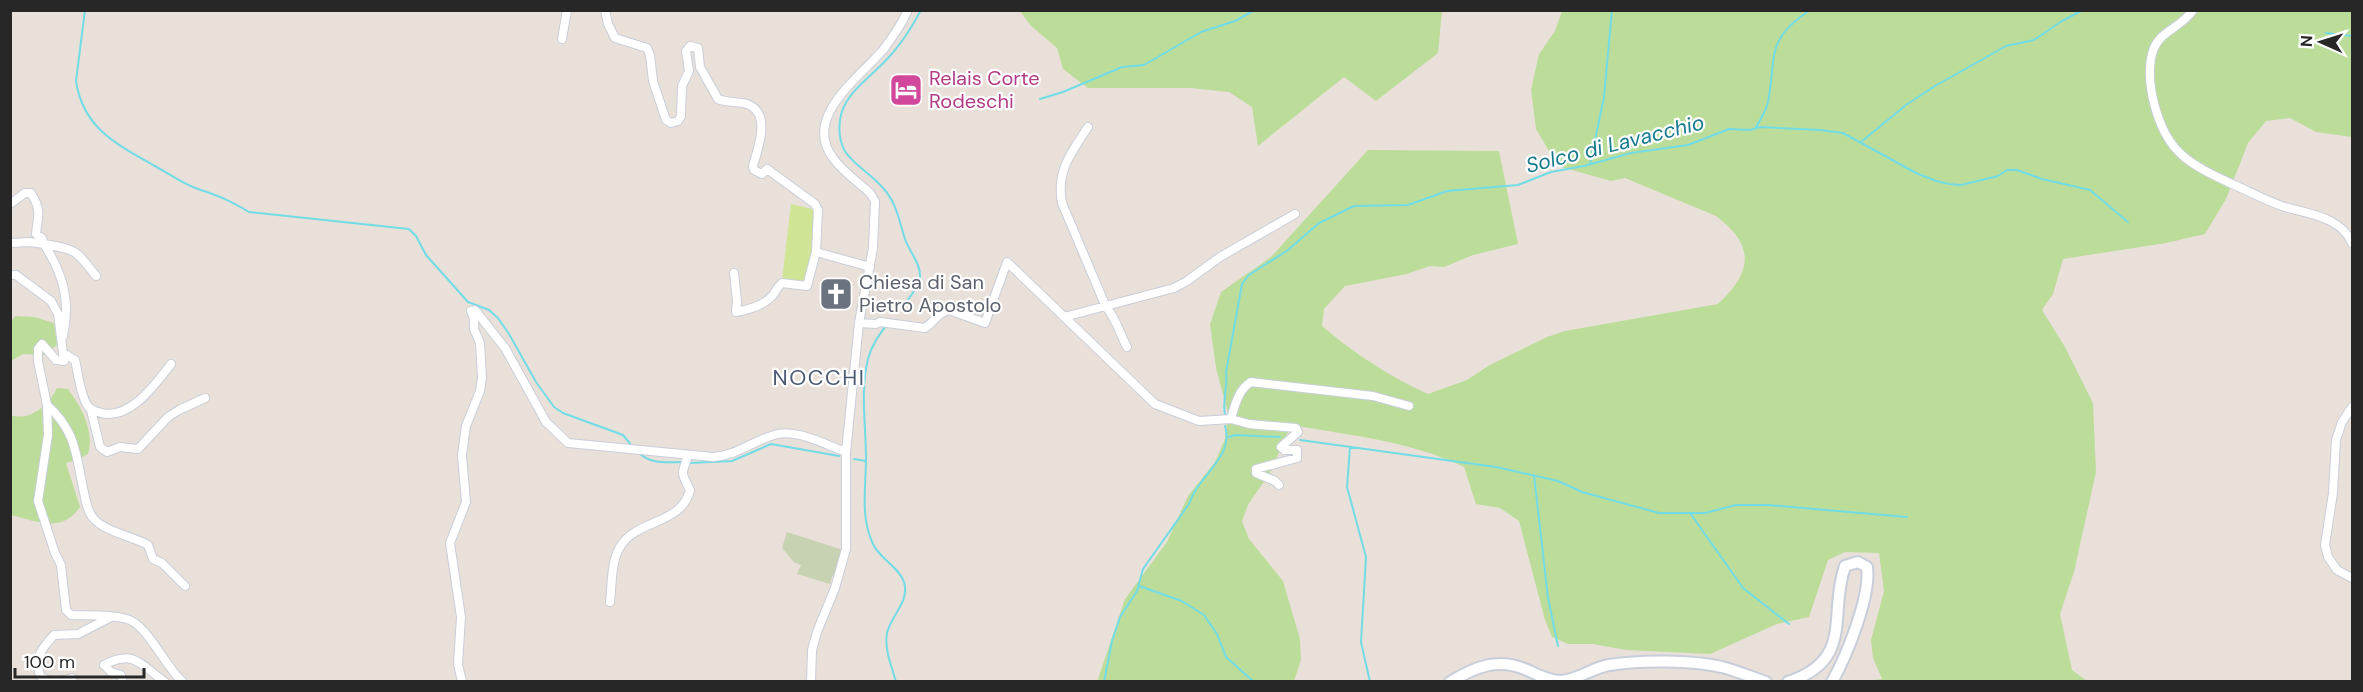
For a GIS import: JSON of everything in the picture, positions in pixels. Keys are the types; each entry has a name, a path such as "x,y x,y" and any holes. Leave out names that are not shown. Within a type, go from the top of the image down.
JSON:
{"main road":[{"path":"1788,681 1812,671 1832,646 1839,617 1841,576 1845,566 1858,562 1867,567 1869,579 1848,649 1832,681"},
{"path":"1450,681 1483,664 1516,666 1540,676 1562,681 1607,666 1642,661 1722,667 1766,681"}],"street":[{"path":"562,39 567,10"},
{"path":"605,10 608,24 615,38 647,48 653,81 666,120 671,123 678,122 681,116 680,95 689,71 686,51 690,46 698,48 700,67 718,99 747,104 759,114 762,126 754,170 762,174 767,169 815,204 818,210 816,252 807,286 782,283 778,285 772,297 765,302 736,312 734,273"},
{"path":"811,681 817,632 835,588 846,549 846,452 859,323 873,248 875,201 833,158 828,149 825,129 829,115 841,93 884,48 908,10"},
{"path":"2193,10 2188,18 2160,38 2151,58 2152,97 2158,120 2174,147 2200,170 2282,206 2333,222 2349,234 2352,243"},
{"path":"1088,127 1068,158 1059,188 1062,203 1106,307 1112,314 1127,347"},
{"path":"10,204 25,193 31,193 39,206 36,234 42,238 63,285 68,314 62,341"},
{"path":"1064,317 1173,288 1187,281 1220,257 1295,214"},
{"path":"10,243 44,244 78,252 96,276"},
{"path":"816,252 870,267"},
{"path":"859,323 876,324 880,321 925,328 943,311 949,310 985,323 1007,262 1155,404 1199,421 1231,419 1249,424 1296,428 1298,432 1281,446 1283,450 1297,450 1297,458 1256,469 1256,473 1275,481 1279,486"},
{"path":"10,275 15,275 51,301 58,314 64,361 56,360 42,344 38,349 38,361 47,405 48,435 38,501 61,565 66,610 71,615 112,616 130,620 145,633 166,664 183,681"},
{"path":"462,681 458,664 461,617 450,543 466,502 462,455 466,426 480,392 482,378 480,343 471,311 475,310 488,324 505,348 546,422 567,443 591,447 639,448 688,456 729,456 775,434 790,434 846,452"},
{"path":"63,353 75,360 100,447 107,452 120,447 138,449 168,417 205,398"},
{"path":"91,410 106,415 128,408 151,389 171,364"},
{"path":"1231,419 1239,393 1251,382 1373,396 1409,406"},
{"path":"47,405 61,418 73,442 85,501 93,519 148,545 153,559 162,562 185,586"},
{"path":"2352,407 2342,422 2336,440 2333,493 2325,545 2328,557 2337,570 2352,578"},
{"path":"610,602 616,559 619,548 625,540 683,506 688,498 690,490 682,479 682,472 688,456"},
{"path":"73,681 72,678 47,681 40,676 38,657 42,648 54,635 78,634 112,616"},
{"path":"123,681 121,675 111,672 104,664 115,659 132,658 146,664 165,681"}],"green space":[{"path":"1020,11 1442,11 1438,53 1376,101 1344,77 1258,146 1252,107 1229,92 1190,88 1088,88 1063,69 1057,48 1030,25"},
{"path":"1562,11 2352,11 2352,137 2316,132 2290,118 2266,121 2248,143 2226,199 2205,234 2166,243 2063,259 2053,294 2042,310 2065,347 2093,403 2096,472 2074,572 2060,614 2072,670 2087,681 1865,681 1882,679 1873,658 1871,640 1884,591 1879,553 1845,552 1828,560 1809,617 1777,624 1710,654 1627,650 1592,644 1568,644 1552,637 1545,620 1519,521 1500,508 1476,504 1464,467 1444,458 1401,445 1291,425 1271,471 1248,505 1242,521 1249,539 1283,581 1300,639 1301,660 1294,681 1097,682 1125,599 1167,542 1188,496 1215,462 1225,439 1228,413 1216,368 1210,324 1221,292 1271,257 1368,150 1499,151 1518,244 1473,255 1444,267 1430,266 1407,274 1345,286 1324,309 1322,326 1334,336 1386,372 1428,394 1467,380 1488,366 1547,337 1565,331 1718,304 1738,281 1745,259 1743,249 1729,227 1716,216 1625,178 1611,181 1558,166 1536,129 1531,90 1539,54 1555,31"},
{"path":"791,204 816,210 806,283 782,280"},
{"path":"15,316 34,317 54,323 57,345 44,355 23,354 11,361 11,322"},
{"path":"57,388 68,389 78,403 86,420 90,446 88,454 66,463 80,507 65,520 48,523 11,515 10,415 17,417 32,414 44,406"},
{"path":"787,532 843,550 835,577 832,576 830,584 797,574 801,565 794,562 782,548"}],"waterway":[{"path":"85,10 76,81 86,111 103,133 114,142 187,184 236,204 249,212 409,229 416,236 426,255 468,302 489,310 498,318 536,382 554,407 563,413 623,435 632,446"},
{"path":"907,301 919,281 919,267 907,244 892,201 876,180 846,153 842,144 840,120 849,98 896,49 921,10"},
{"path":"1040,99 1063,92 1122,67 1144,65 1201,32 1235,21 1255,10"},
{"path":"1590,164 1604,97 1612,10"},
{"path":"1756,127 1768,102 1773,61 1779,41 1785,31 1810,10"},
{"path":"1861,142 1906,105 1935,86 2006,46 2034,40 2083,10"},
{"path":"2326,33 2352,36"},
{"name":"Solco di Lavacchio","path":"1225,415 1226,372 1242,284 1249,275 1288,250 1319,223 1354,206 1408,205 1447,191 1518,185 1551,172 1631,153 1688,145 1729,129 1750,130 1760,127 1843,133 1916,173 1949,184 1961,185 1998,176 2007,170 2017,170 2042,179 2090,190 2128,222"},
{"path":"891,320 874,343 866,371 864,396 865,512 873,544 904,582 904,596 889,626 886,639 896,682"},
{"name":"Solco di Lavacchio","path":"1104,682 1112,641 1120,617 1137,591 1143,569 1220,457 1227,437 1225,426"},
{"path":"1229,437 1235,435 1280,437"},
{"path":"1300,440 1496,467 1558,481 1582,492 1659,513 1705,513 1736,505 1768,505 1907,517"},
{"path":"689,463 732,461 771,444 839,456"},
{"path":"1350,447 1347,487 1366,557 1361,642 1370,682"},
{"path":"638,452 653,461 683,462"},
{"path":"854,459 866,461"},
{"path":"1534,475 1548,598 1558,646"},
{"path":"1690,513 1743,588 1789,624"},
{"path":"1139,586 1182,601 1204,615 1217,634 1226,657 1254,682"}],"place":[{"name":"Relais Corte Rodeschi","path":"906,90"},
{"name":"Chiesa di San Pietro Apostolo","path":"836,294"}],"district":[{"name":"NOCCHI","path":"819,377"}]}
